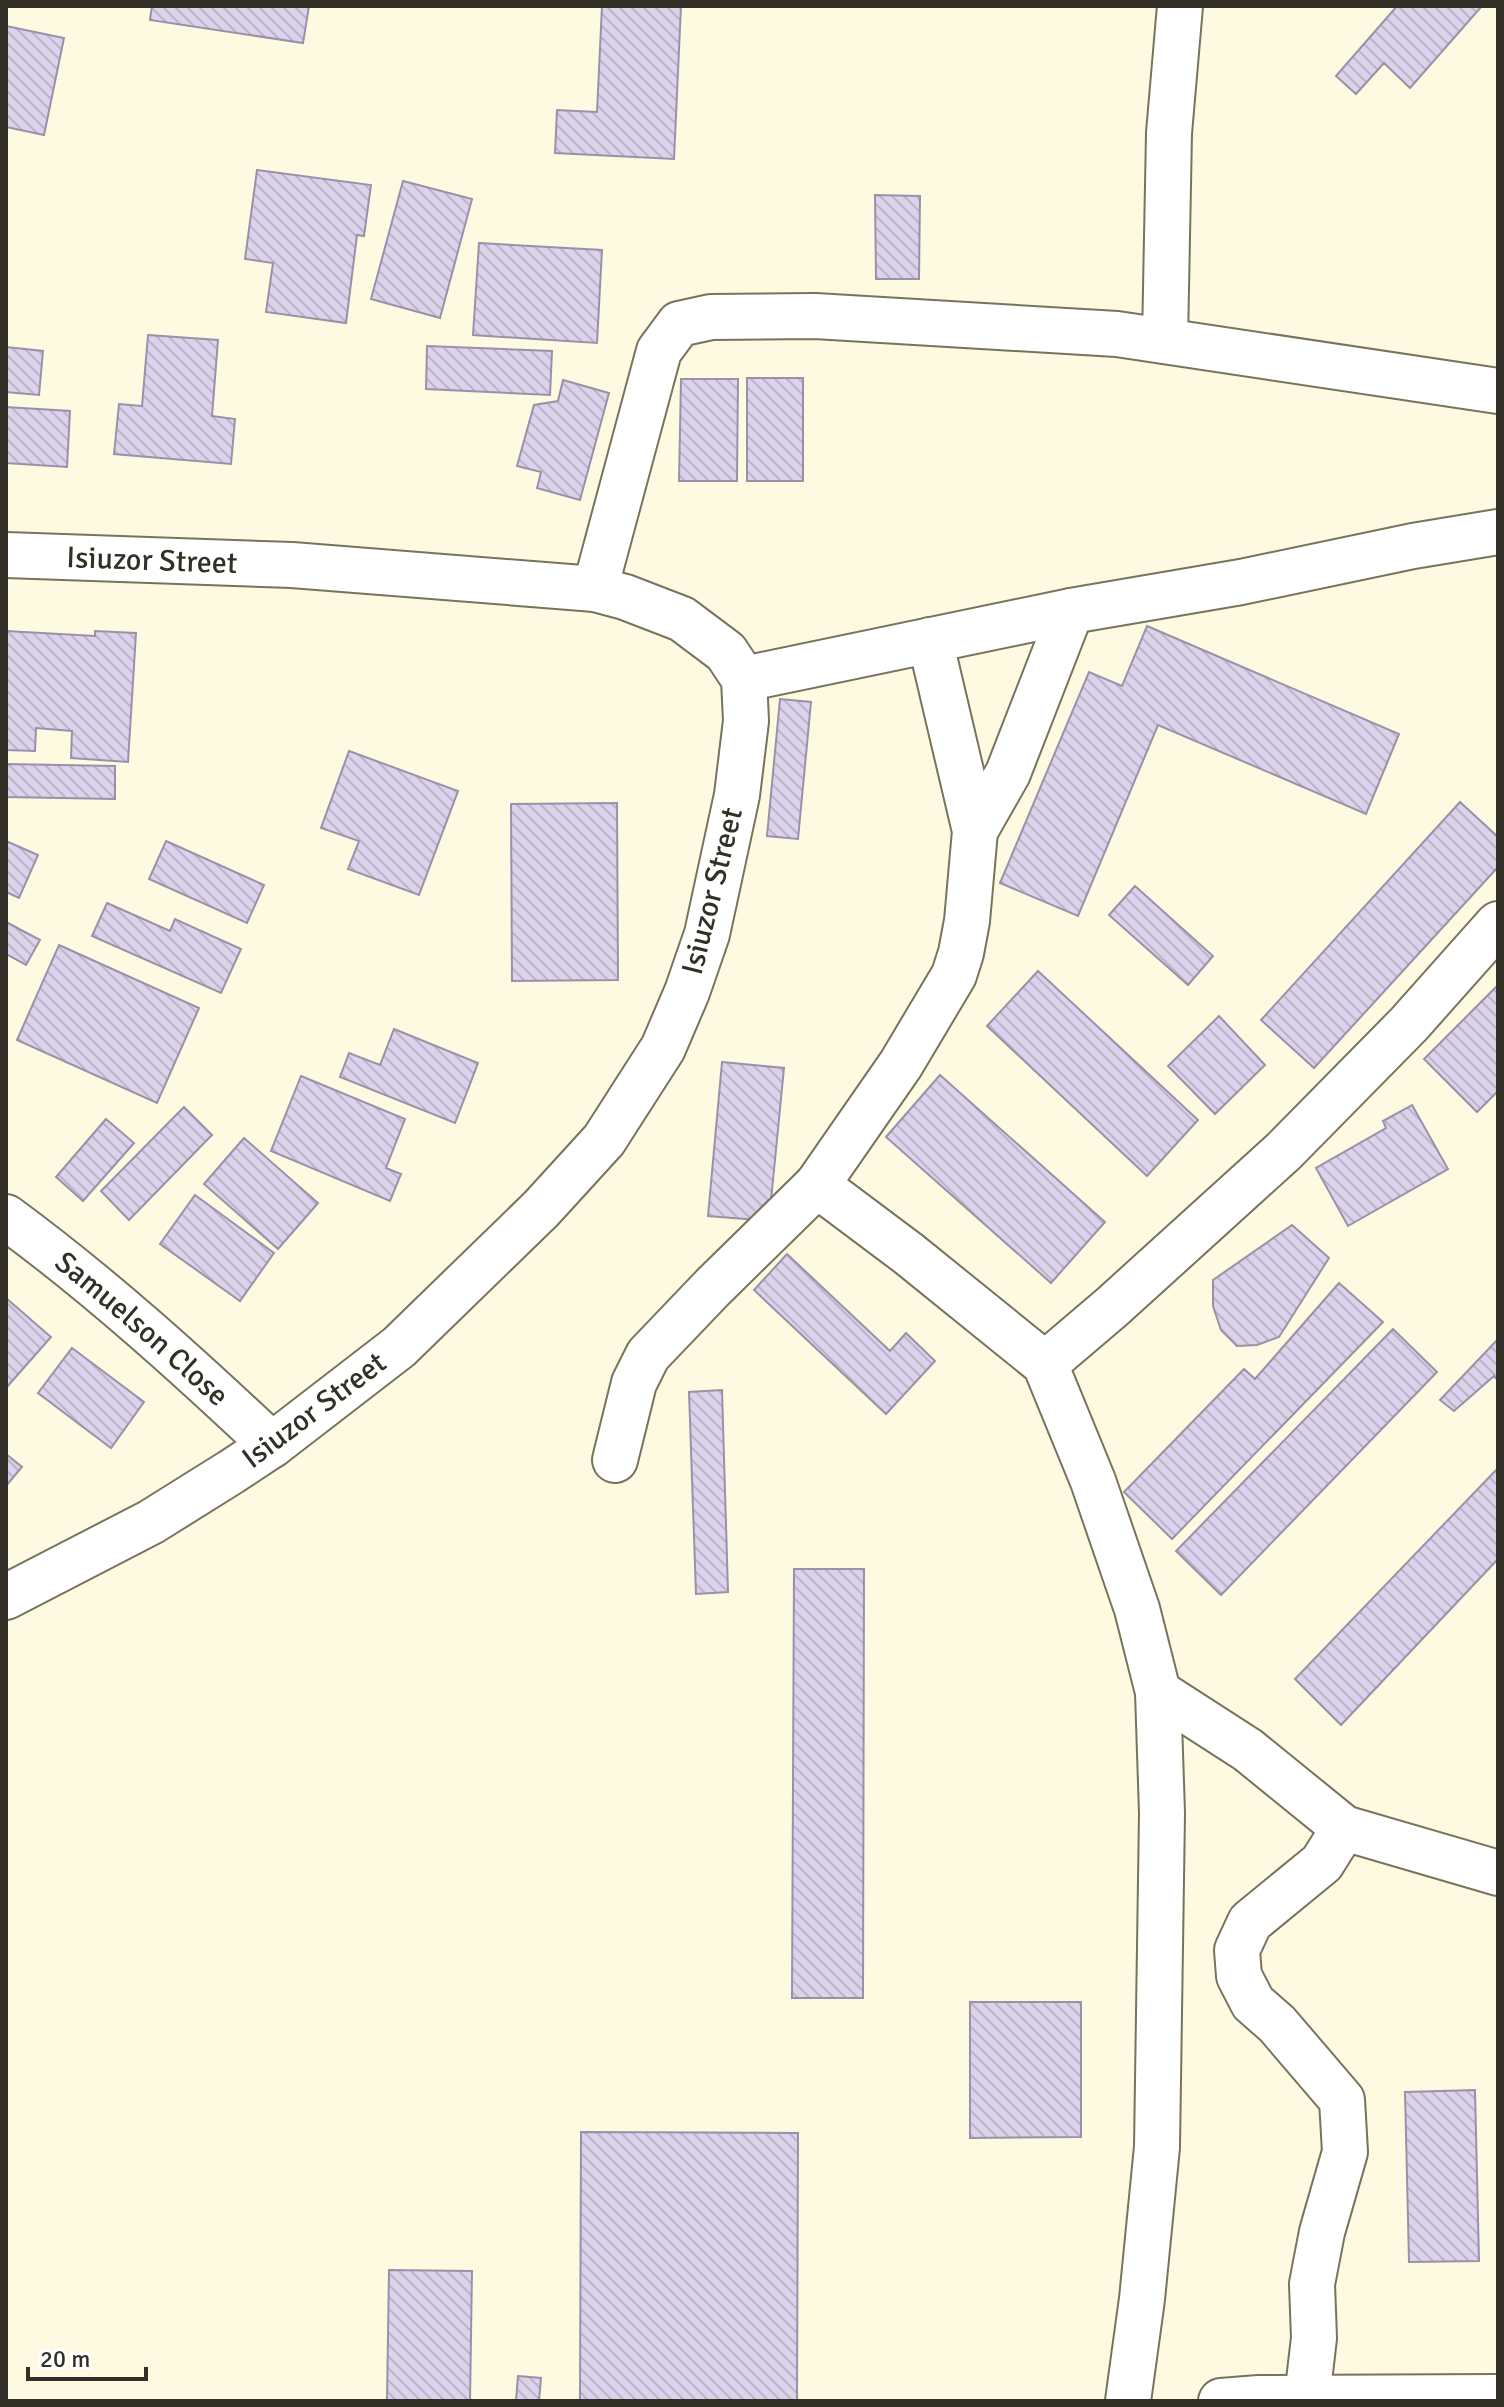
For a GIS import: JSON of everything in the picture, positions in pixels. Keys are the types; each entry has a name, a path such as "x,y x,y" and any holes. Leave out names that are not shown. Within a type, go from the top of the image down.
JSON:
{"street":[{"path":"1165,341 1169,133 1180,6"},
{"path":"595,589 659,351 679,324 711,317 815,316 1117,334 1498,391"},
{"path":"744,679 1071,611 1241,582 1413,546 1498,532"},
{"name":"Isiuzor Street","path":"6,555 292,565 595,589 682,619 726,652 744,679 746,721 737,795 707,934 663,1048 604,1140 541,1209 399,1347 272,1445 151,1522 6,1597"},
{"path":"975,831 1008,773 1071,611"},
{"path":"615,1460 634,1383 648,1355 817,1185 901,1064 954,975 967,921 975,831 930,640"},
{"path":"1045,1364 1284,1151 1409,1024 1498,924"},
{"path":"817,1185 909,1254 1045,1364 1093,1481 1137,1609 1158,1692 1162,1813 1157,2147 1128,2401"},
{"name":"Samuelson Close","path":"8,1221 71,1266 272,1445"},
{"path":"1158,1692 1248,1750 1344,1828 1498,1873"},
{"path":"1307,2398 1314,2338 1312,2284 1322,2232 1345,2152 1342,2100 1277,2024 1253,2003 1239,1976 1237,1950 1250,1922 1322,1863 1344,1828"},
{"path":"1221,2401 1259,2398 1498,2397"}],"building":[{"path":"152,6 309,6 303,43 150,20"},
{"path":"602,6 681,6 674,159 555,153 557,110 597,112"},
{"path":"1397,6 1482,6 1410,88 1384,63 1356,94 1336,76"},
{"path":"6,26 64,38 44,135 6,127"},
{"path":"257,170 371,185 364,236 357,235 346,323 266,312 273,263 245,259"},
{"path":"403,181 472,199 440,318 371,299"},
{"path":"875,195 920,196 919,279 876,279"},
{"path":"479,243 602,250 597,343 473,335"},
{"path":"148,335 218,340 212,416 235,419 231,464 114,454 119,404 142,406"},
{"path":"427,346 552,351 550,395 426,389"},
{"path":"6,347 43,351 39,395 6,392"},
{"path":"747,378 803,378 803,481 747,481"},
{"path":"681,379 738,379 737,481 679,481"},
{"path":"563,380 609,393 580,500 537,488 541,472 517,466 534,405 558,401"},
{"path":"6,407 70,411 67,467 6,463"},
{"path":"1147,626 1399,734 1366,814 1158,725 1078,916 1000,883 1089,672 1122,686"},
{"path":"6,631 95,636 95,631 136,633 128,762 71,758 72,731 36,728 35,751 6,750"},
{"path":"780,699 811,702 798,839 767,836"},
{"path":"349,751 458,791 419,895 348,869 359,841 321,828"},
{"path":"6,764 115,766 115,799 6,797"},
{"path":"1460,802 1498,837 1498,867 1314,1068 1261,1020"},
{"path":"617,803 618,980 512,981 511,804"},
{"path":"6,841 38,855 19,898 6,892"},
{"path":"166,841 264,885 247,923 149,879"},
{"path":"1135,886 1213,956 1188,985 1109,915"},
{"path":"107,903 170,931 175,919 241,949 221,993 92,936"},
{"path":"6,922 40,940 26,965 6,954"},
{"path":"59,945 199,1008 157,1103 17,1040"},
{"path":"1038,971 1198,1120 1147,1176 987,1026"},
{"path":"1498,985 1498,1091 1477,1112 1424,1059"},
{"path":"1219,1016 1265,1065 1215,1114 1168,1066"},
{"path":"394,1029 478,1063 455,1123 340,1077 349,1053 380,1065"},
{"path":"722,1062 784,1068 769,1221 708,1216"},
{"path":"940,1075 1105,1222 1051,1283 886,1137"},
{"path":"301,1076 405,1119 386,1168 401,1174 390,1201 271,1151"},
{"path":"1412,1105 1448,1169 1348,1226 1316,1168 1386,1128 1383,1121"},
{"path":"184,1107 212,1135 129,1220 101,1191"},
{"path":"106,1119 134,1143 83,1201 56,1177"},
{"path":"244,1138 318,1203 278,1249 204,1184"},
{"path":"195,1195 274,1253 240,1301 160,1244"},
{"path":"1292,1225 1329,1258 1279,1337 1257,1345 1237,1346 1221,1330 1213,1306 1213,1280"},
{"path":"787,1254 890,1351 906,1333 935,1361 886,1414 754,1290"},
{"path":"1339,1283 1383,1322 1172,1539 1124,1492 1244,1369 1255,1379"},
{"path":"6,1298 51,1337 6,1388"},
{"path":"1393,1329 1437,1372 1221,1595 1176,1551"},
{"path":"1498,1339 1498,1381 1494,1376 1454,1411 1440,1400"},
{"path":"72,1348 144,1402 111,1448 38,1393"},
{"path":"722,1390 728,1592 696,1594 689,1392"},
{"path":"6,1454 22,1467 6,1486"},
{"path":"1498,1468 1498,1559 1341,1725 1295,1679"},
{"path":"794,1569 864,1569 863,1998 792,1998"},
{"path":"970,2002 1081,2002 1081,2137 970,2138"},
{"path":"1475,2090 1479,2261 1409,2262 1405,2092"},
{"path":"581,2132 798,2133 797,2401 580,2401"},
{"path":"389,2270 472,2271 470,2401 387,2401"},
{"path":"518,2376 541,2378 539,2401 516,2401"}]}
